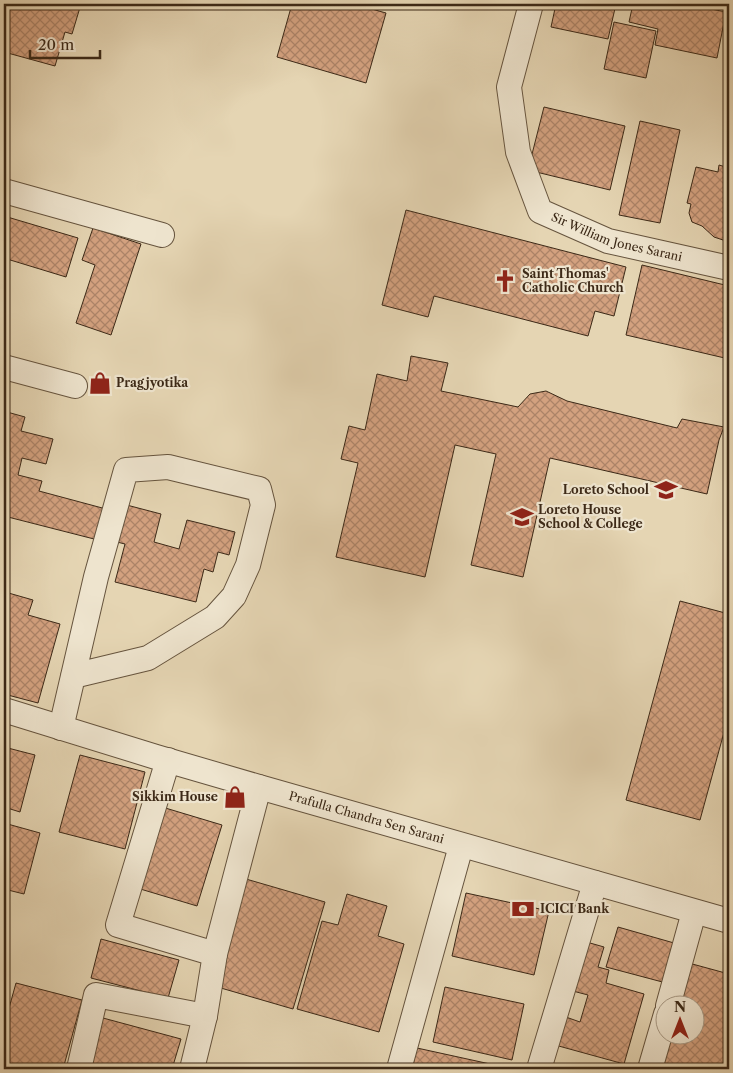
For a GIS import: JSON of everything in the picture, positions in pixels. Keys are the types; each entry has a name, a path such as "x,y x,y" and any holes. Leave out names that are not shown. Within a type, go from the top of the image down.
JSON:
{"street":[{"name":"Sir William Jones Sarani","path":"531,4 509,87 518,152 540,211 608,241 729,268"},
{"path":"4,191 162,235"},
{"path":"4,367 76,386"},
{"path":"61,728 73,676 96,577 126,470 168,467 259,489 263,505 248,565 234,596 215,617 148,658 73,676"},
{"name":"Prafulla Chandra Sen Sarani","path":"4,710 461,846 729,921"},
{"path":"168,760 118,925 215,954"},
{"path":"192,1069 205,1016 215,954 259,787"},
{"path":"399,1069 461,846"},
{"path":"539,1069 595,883"},
{"path":"671,996 694,912"},
{"path":"79,1069 96,995 205,1016"},
{"path":"650,1069 657,1046"}],"building":[{"path":"4,4 81,4 72,34 65,32 55,66 4,52"},
{"path":"292,4 354,4 386,13 366,83 277,57"},
{"path":"556,4 616,4 608,39 551,27"},
{"path":"633,4 686,4 726,12 717,58 655,45 658,29 629,22"},
{"path":"614,22 656,31 646,78 604,69"},
{"path":"544,107 625,126 610,190 528,170"},
{"path":"640,121 680,130 660,223 619,215"},
{"path":"719,165 729,168 729,240 714,237 702,226 692,222 689,213 691,204 687,203 696,167 718,172"},
{"name":"Saint Thomas' Catholic Church","path":"406,210 626,267 614,316 595,311 588,336 434,296 428,317 382,305"},
{"path":"4,216 78,238 66,277 7,259 4,269"},
{"path":"93,228 141,244 111,335 76,323 95,265 82,260"},
{"path":"642,265 729,286 729,359 626,335"},
{"path":"411,356 448,363 441,391 518,407 530,394 546,391 567,401 677,428 682,419 724,427 719,440 707,494 550,458 523,577 471,565 496,454 455,445 425,577 336,557 358,463 341,459 349,426 365,430 377,374 407,381"},
{"path":"7,412 25,417 21,431 53,439 46,464 22,458 18,475 42,481 39,491 106,509 98,540 4,516 4,426"},
{"path":"119,503 161,514 154,542 179,549 187,520 235,532 229,555 218,552 213,572 204,569 196,602 115,582 125,544 117,542"},
{"path":"5,592 33,600 28,615 60,624 38,703 4,694"},
{"path":"680,601 729,614 729,714 700,820 626,800"},
{"path":"4,747 35,755 20,812 4,807"},
{"path":"80,755 145,772 125,849 59,832"},
{"path":"162,807 222,825 197,906 137,888"},
{"path":"4,823 40,833 24,894 4,889"},
{"path":"246,879 325,902 293,1009 214,986"},
{"path":"466,893 549,911 534,975 452,956"},
{"path":"347,894 387,906 378,936 404,944 379,1032 297,1009 322,921 338,925"},
{"path":"618,927 681,945 670,984 606,967"},
{"path":"101,939 179,960 168,998 91,978"},
{"path":"583,941 604,947 598,967 609,970 606,983 644,994 624,1064 555,1045 563,1016 580,1022 588,995 569,990"},
{"path":"685,962 729,974 729,1059 726,1069 655,1069 663,1046 706,1046 706,996 676,996"},
{"path":"16,983 82,1000 63,1069 13,1069 4,1067 4,1026"},
{"path":"445,987 524,1004 512,1060 433,1042"},
{"path":"103,1018 181,1039 172,1069 90,1069"},
{"path":"417,1048 513,1069 412,1069"}],"place":[{"name":"Saint Thomas' Catholic Church","path":"505,281"},
{"name":"Pragjyotika","path":"100,383"},
{"name":"Loreto School","path":"666,490"},
{"name":"Loreto House School & College","path":"522,517"},
{"name":"Sikkim House","path":"235,797"},
{"name":"ICICI Bank","path":"523,909"}]}
